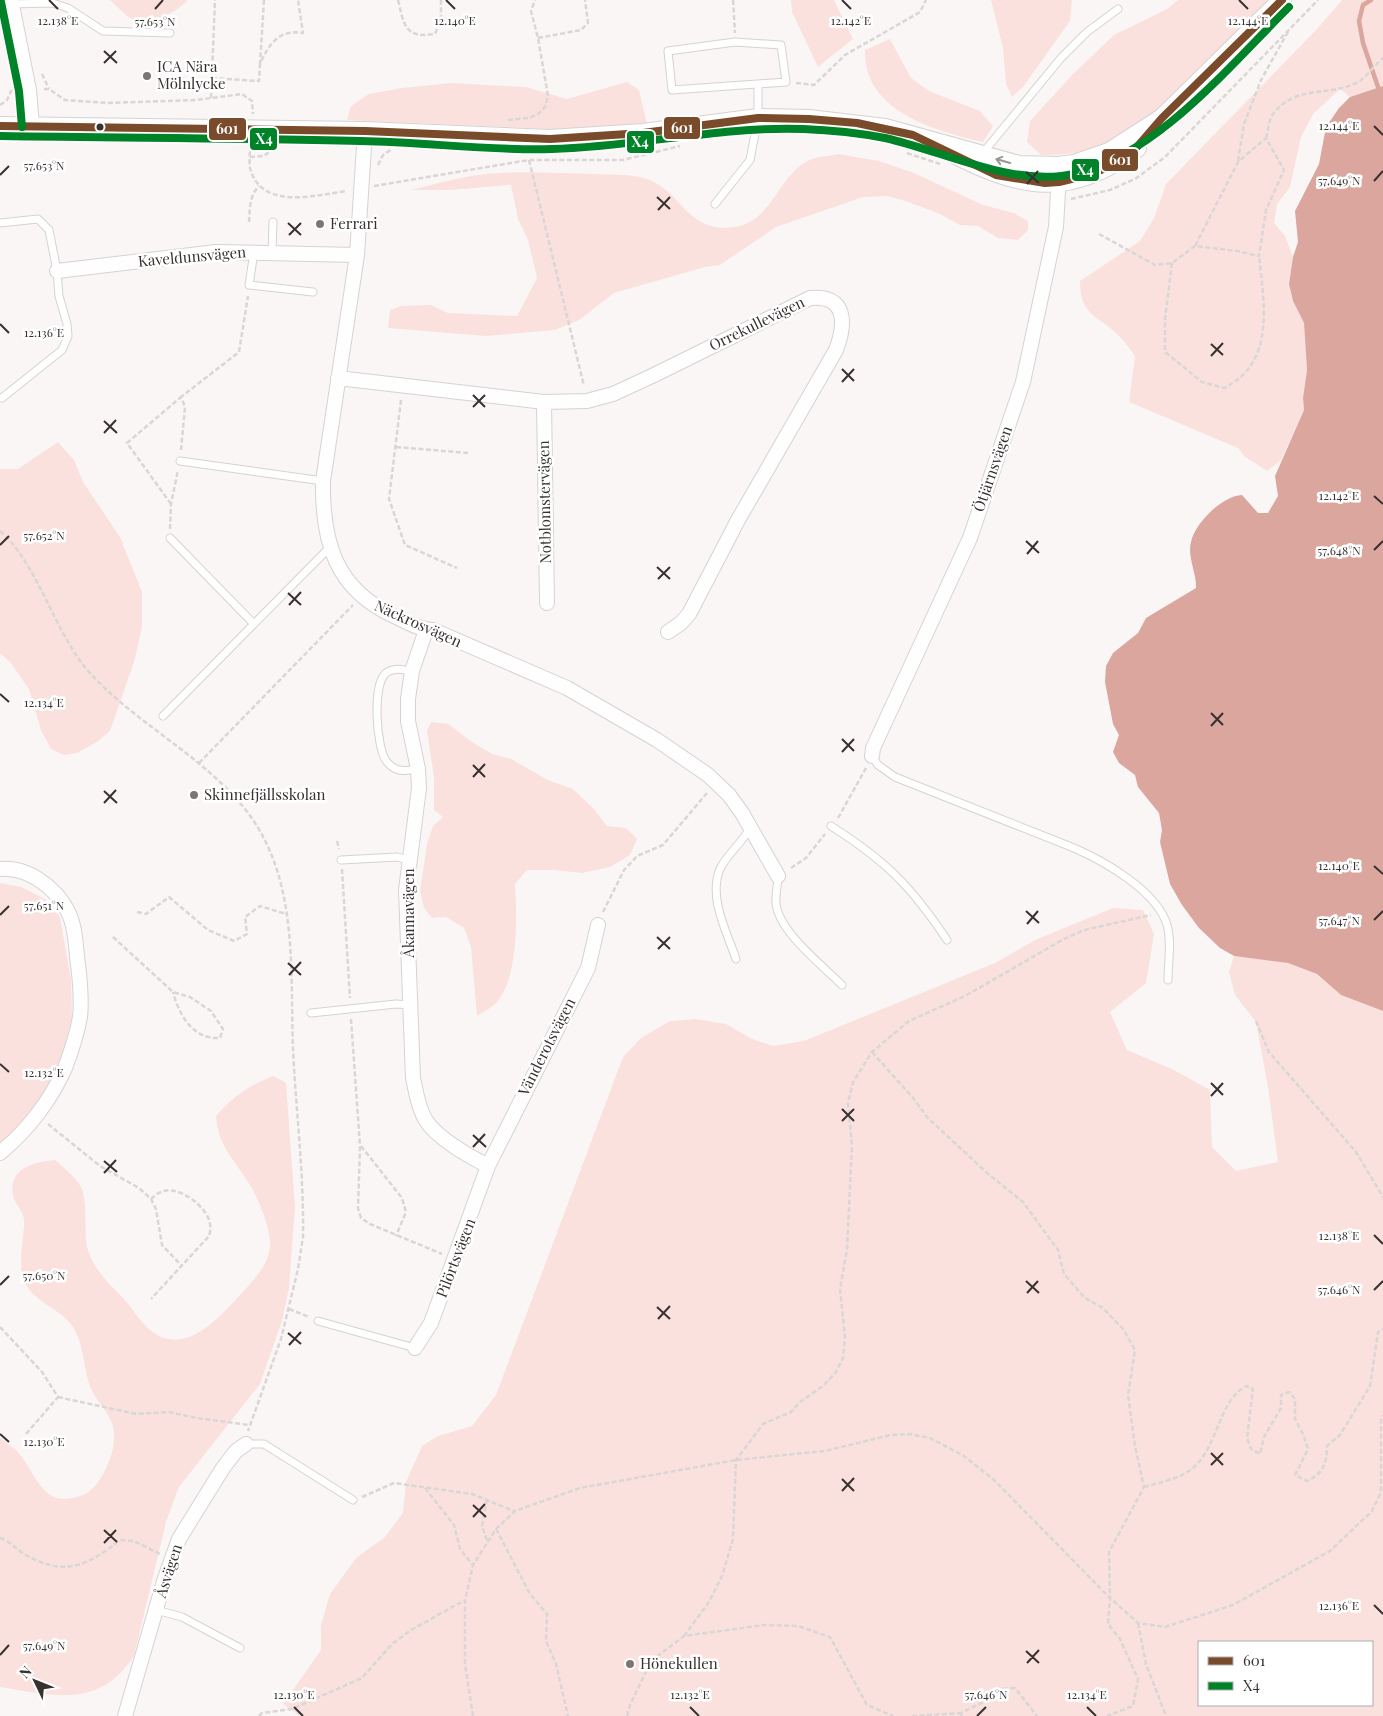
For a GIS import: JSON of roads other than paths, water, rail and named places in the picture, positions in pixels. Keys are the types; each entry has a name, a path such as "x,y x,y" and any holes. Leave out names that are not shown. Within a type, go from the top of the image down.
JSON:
{"street":[{"path":"0,126 366,130 577,139 758,118 808,119 857,123 913,135 979,160 996,175 1045,183 1059,174 1084,176 1116,163 1136,148 1162,118 1282,0"},
{"path":"12,2 29,90 32,126"},
{"name":"Näckrosvägen","path":"366,130 357,255 323,481 323,509 329,548 345,579 361,597 386,613 426,630 434,630 568,688 664,745 708,775 729,795 778,876"},
{"name":"Ötjärnsvägen","path":"872,756 873,748 970,538 1023,382 1056,227 1059,174"},
{"name":"Kaveldunsvägen","path":"58,271 187,255 254,252 357,255"},
{"name":"Orrekullevägen","path":"338,378 544,402 587,401 614,394 810,298 823,296 833,301 840,311 843,333 836,350 752,496 689,614 681,623 668,632"},
{"name":"Notblomstervägen","path":"544,402 546,603"},
{"name":"Åkannavägen","path":"426,630 412,671 408,721 418,770 418,814 409,860 406,890 412,1005 413,1078 418,1102 426,1121 437,1133 469,1156 488,1166"},
{"path":"0,869 9,868 24,872 42,882 65,906 73,925 80,986 80,1016 64,1070 38,1113 0,1153"},
{"name":"Vänderotsvägen","path":"488,1166 588,968 598,925"},
{"name":"Pilörtsvägen","path":"415,1348 432,1323 488,1166"},
{"name":"Åsvägen","path":"126,1716 171,1559 179,1540 209,1488 236,1451 246,1444"}],"lane":[{"path":"12,2 52,4 68,8 103,31 170,33"},
{"path":"979,160 1061,58 1087,32 1118,9"},
{"path":"736,42 781,45 786,82 758,84 672,90 668,51 736,42"},
{"path":"715,204 750,160 758,118 758,84"},
{"path":"0,223 38,219 45,224 58,271 59,296 67,324 66,343 62,350 2,398"},
{"path":"272,253 273,222"},
{"path":"254,252 249,285 313,292"},
{"path":"180,462 323,481"},
{"path":"170,538 253,623"},
{"path":"163,716 329,548"},
{"path":"412,671 393,669 384,674 376,708 380,746 386,761 401,771 418,770"},
{"path":"872,756 878,765 916,786 941,794 1100,859 1135,885 1160,913 1167,924 1169,943 1168,980"},
{"path":"832,826 886,864 926,908 947,940"},
{"path":"736,959 721,915 717,896 717,882 721,868 728,856 743,842 750,827"},
{"path":"341,860 397,857 409,860"},
{"path":"778,876 775,902 786,926 842,985"},
{"path":"311,1013 396,1004 412,1005"},
{"path":"318,1320 415,1348"},
{"path":"246,1444 264,1444 353,1500"},
{"path":"156,1610 182,1617 240,1648"}],"waterway":[{"path":"1371,0 1363,5 1359,21 1363,43 1378,87"}],"place":[{"name":"ICA Nära Mölnlycke","path":"147,76"},
{"name":"Ferrari","path":"320,224"},
{"name":"Skinnefjällsskolan","path":"194,795"},
{"name":"Hönekullen","path":"630,1664"}]}
